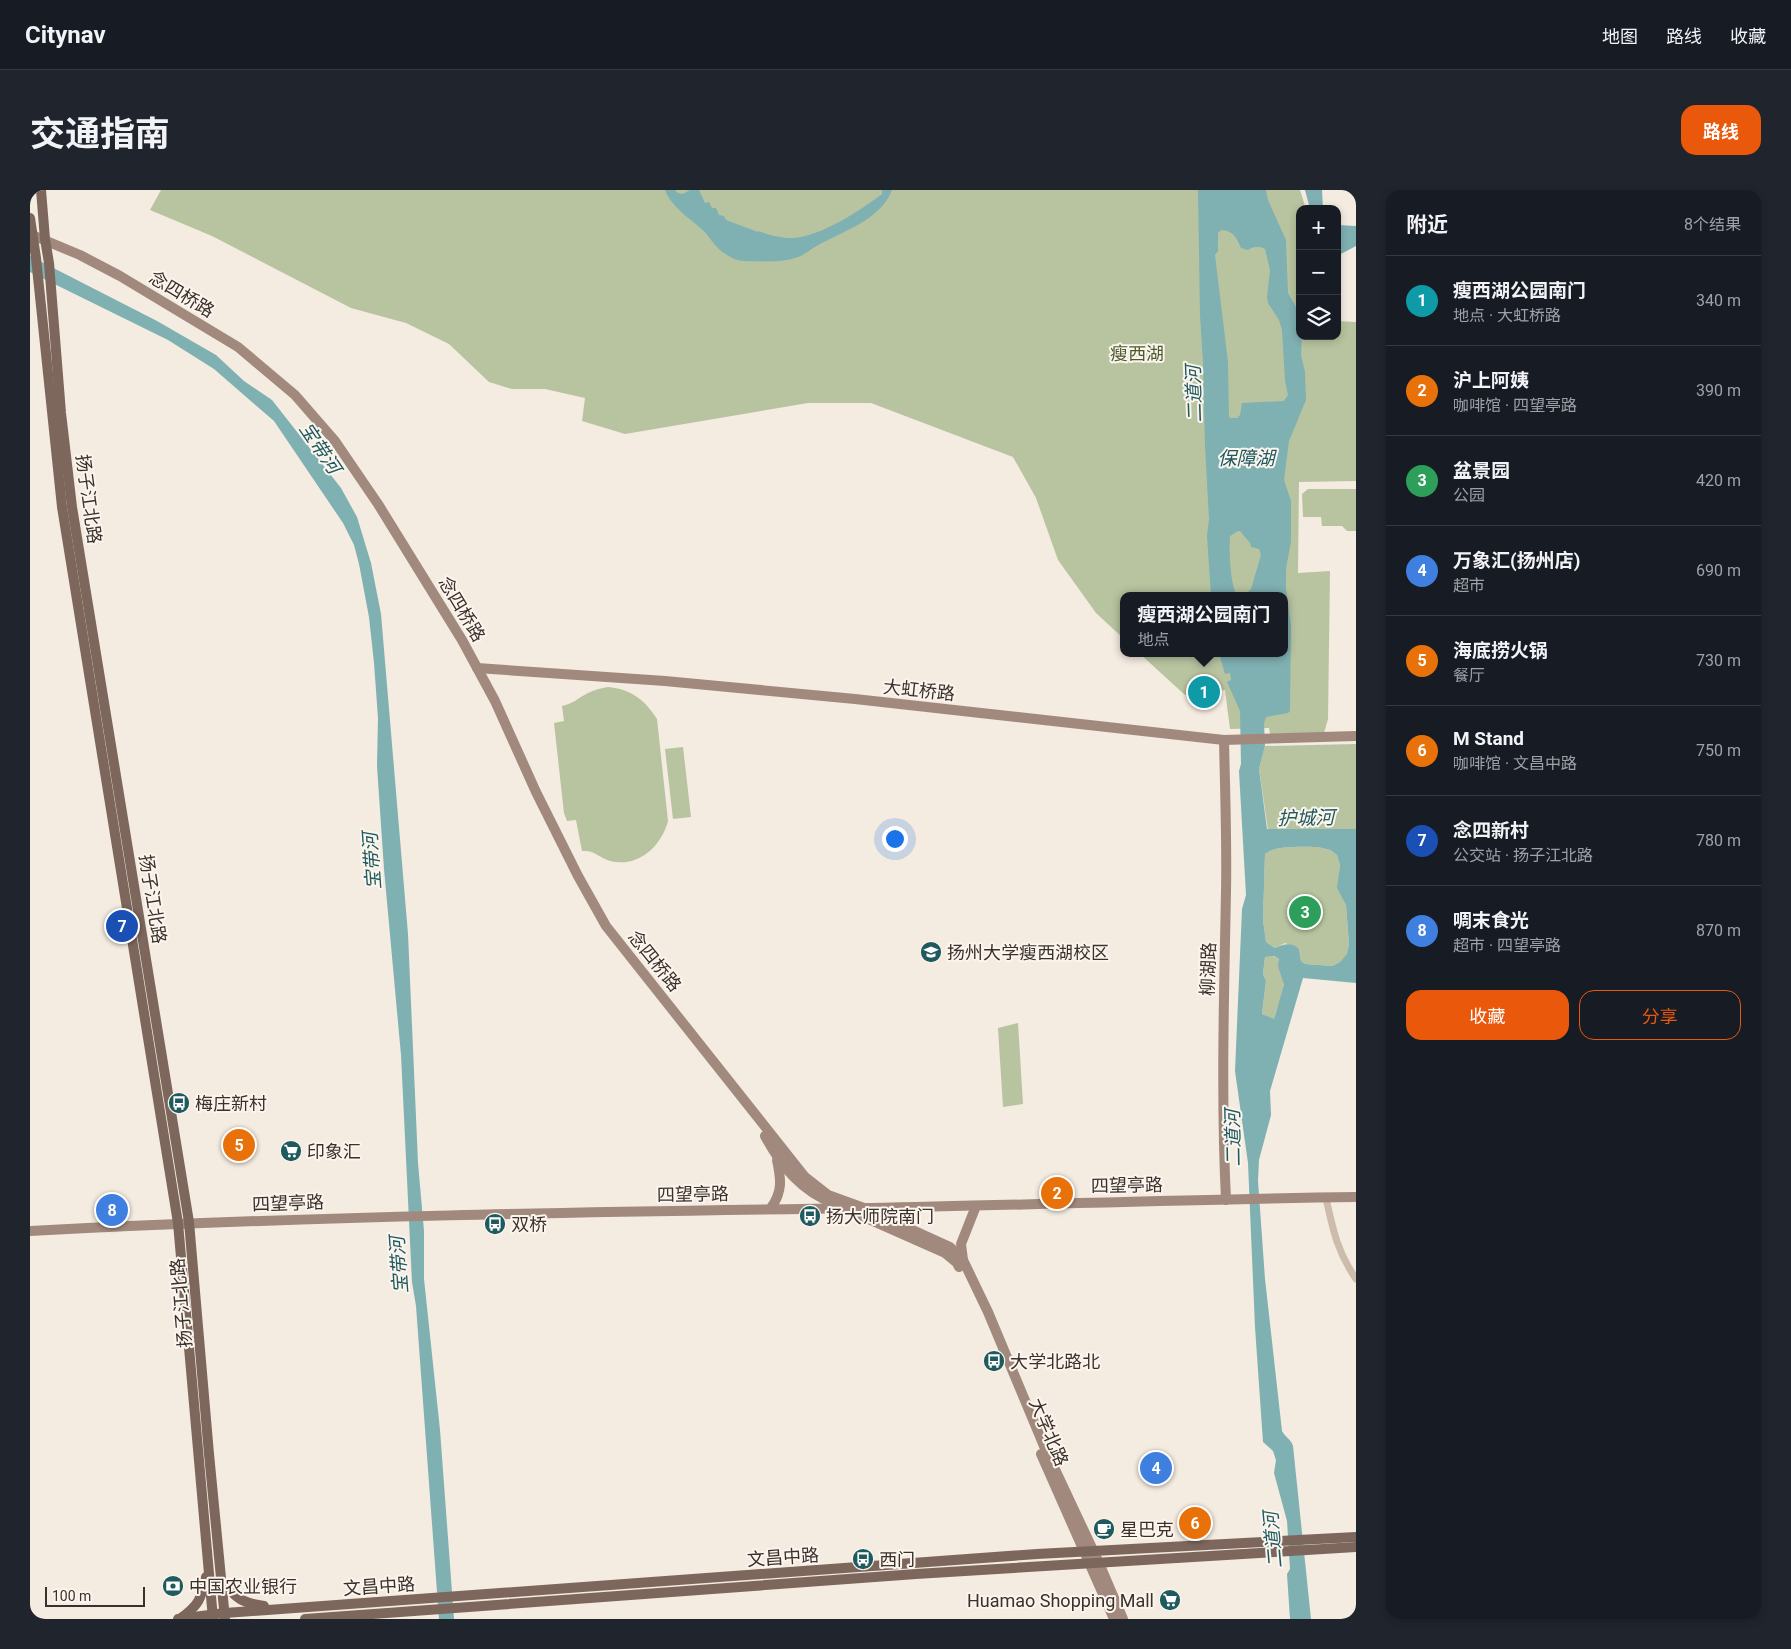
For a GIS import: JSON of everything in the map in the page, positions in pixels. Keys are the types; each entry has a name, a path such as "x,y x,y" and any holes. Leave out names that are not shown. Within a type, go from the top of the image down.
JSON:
{"main road":[{"name":"扬子江北路","path":"41,190 61,413 72,507 189,1222 225,1616"},
{"name":"扬子江北路","path":"30,218 36,258 62,507 178,1223 213,1617"},
{"name":"文昌中路","path":"305,1619 916,1574 1277,1552 1309,1544 1356,1537"},
{"name":"文昌中路","path":"179,1619 290,1609 1088,1551 1283,1540 1356,1547"},
{"path":"179,1619 196,1607 204,1590 208,1569"},
{"path":"222,1581 235,1597 249,1604 290,1609"}],"street":[{"name":"念四桥路","path":"31,234 120,276 238,347 295,395 335,441 378,504 478,668 536,792 578,876 606,926 805,1177 828,1195 864,1208"},
{"name":"大虹桥路","path":"478,668 665,681 855,699 1229,740 1356,736"},
{"name":"柳湖路","path":"1226,1200 1223,1129 1223,1024 1229,740"},
{"name":"念四桥路","path":"751,1111 777,1158 800,1184 820,1198 844,1208"},
{"path":"771,1208 778,1199 781,1180 777,1158"},
{"name":"四望亭路","path":"30,1230 189,1222 427,1215 976,1206 1356,1197"},
{"path":"1326,1198 1334,1236 1348,1267 1356,1279"},
{"path":"963,1260 961,1244 976,1206"},
{"name":"大学北路","path":"844,1208 945,1253 957,1262 983,1315 1042,1457 1123,1619"},
{"name":"大学北路","path":"864,1208 950,1247 963,1260 988,1312 1088,1551"},
{"name":"大学北路","path":"1094,1563 1114,1619"}],"green space":[{"name":"瘦西湖","path":"161,190 1300,190 1305,205 1296,205 1296,340 1341,340 1341,321 1356,322 1356,481 1299,482 1298,573 1330,571 1328,719 1324,733 1270,734 1269,728 1230,729 1225,690 1185,695 1143,657 1288,657 1288,592 1120,592 1120,635 1096,613 1058,560 1036,498 1013,457 871,403 808,403 625,434 582,421 585,398 545,389 512,389 489,382 449,344 406,323 351,308 212,236 150,210"},
{"path":"1308,489 1356,489 1356,531 1347,531 1342,526 1322,526 1321,517 1303,517 1302,494"},
{"path":"608,687 624,690 637,697 648,706 657,719 668,821 660,839 647,853 630,861 620,862 610,861 593,853 582,851 576,820 567,821 564,813 554,723 564,721 562,706 593,691"},
{"path":"1356,744 1356,829 1268,830 1259,769 1265,746"},
{"path":"683,747 691,817 673,819 665,749"},
{"path":"1318,847 1330,850 1337,855 1340,865 1338,888 1346,905 1348,954 1340,962 1332,966 1305,964 1301,961 1299,949 1285,943 1275,948 1266,942 1263,920 1265,854 1282,848"},
{"path":"1273,956 1279,959 1284,988 1274,1020 1262,1014 1266,981 1263,974 1265,957"},
{"path":"1018,1023 1023,1104 1003,1107 998,1028"}],"water":[{"path":"665,190 675,190 683,194 690,190 699,190 705,203 709,202 712,208 716,208 719,215 724,216 726,220 758,232 790,238 811,234 833,225 874,200 882,194 882,190 892,190 879,210 859,224 803,255 783,261 741,261 720,250 705,232 677,208"},
{"name":"保障湖","path":"1198,190 1266,190 1268,200 1286,240 1288,293 1296,307 1296,340 1302,340 1301,355 1305,372 1306,400 1289,441 1284,480 1291,501 1291,541 1286,569 1287,592 1248,592 1251,589 1261,555 1259,549 1251,547 1250,543 1238,531 1230,536 1230,565 1236,592 1211,592 1207,536 1209,519 1205,446","holes":["1221,230 1232,233 1241,248 1248,250 1259,247 1265,249 1270,270 1267,297 1268,303 1279,320 1282,330 1285,381 1288,395 1284,401 1242,403 1240,415 1237,418 1230,418 1229,416 1228,362 1215,255 1218,251 1218,233"]},
{"path":"1305,190 1322,190 1323,205 1309,205"},
{"path":"1341,225 1356,226 1356,246 1341,254"},
{"path":"30,256 157,321 216,355 244,381 272,400 341,488 357,517 371,563 381,614 408,934 418,1163 424,1231 424,1279 440,1430 454,1619 439,1619 416,1306 412,1282 401,1055 384,869 377,766 378,718 374,663 369,617 354,545 343,523 274,421 214,369 168,340 30,272"},
{"name":"保障湖","path":"1288,603 1291,626 1290,711 1266,717 1264,723 1265,746 1259,769 1267,829 1356,829 1356,983 1303,978 1270,1091 1271,1115 1259,1160 1258,1181 1265,1279 1282,1431 1293,1446 1311,1619 1290,1619 1287,1574 1290,1569 1287,1521 1274,1473 1276,1460 1273,1451 1263,1442 1255,1327 1248,1163 1235,1071 1242,909 1246,895 1239,771 1241,764 1240,711 1227,682 1231,680 1230,673 1225,674 1220,657 1288,657","holes":["1298,847 1318,847 1330,850 1337,855 1340,865 1337,888 1346,905 1349,945 1347,954 1340,962 1332,966 1305,964 1301,961 1299,949 1293,945 1287,944 1275,948 1266,942 1263,920 1265,854 1276,849","1274,956 1279,959 1278,966 1284,985 1274,1019 1262,1014 1266,981 1263,974 1265,957"]}],"place":[{"name":"瘦西湖公园南门","path":"1204,692"},
{"name":"盆景园","path":"1305,912"},
{"name":"念四新村","path":"122,926"},
{"name":"扬州大学瘦西湖校区","path":"931,952"},
{"name":"梅庄新村","path":"179,1103"},
{"name":"海底捞火锅","path":"239,1145"},
{"name":"印象汇","path":"291,1151"},
{"name":"沪上阿姨","path":"1057,1193"},
{"name":"啁末食光","path":"112,1210"},
{"name":"扬大师院南门","path":"810,1216"},
{"name":"双桥","path":"495,1224"},
{"name":"大学北路北","path":"994,1361"},
{"name":"万象汇(扬州店)","path":"1156,1468"},
{"name":"M Stand","path":"1195,1523"},
{"name":"星巴克","path":"1104,1529"},
{"name":"西门","path":"863,1559"},
{"name":"中国农业银行","path":"173,1586"},
{"name":"Huamao Shopping Mall","path":"1170,1600"}],"water label":[{"name":"二道河","path":"1194,394"},
{"name":"宝带河","path":"320,448"},
{"name":"护城河","path":"1306,818"},
{"name":"宝带河","path":"372,861"},
{"name":"二道河","path":"1233,1138"},
{"name":"宝带河","path":"399,1265"},
{"name":"二道河","path":"1273,1540"}]}
